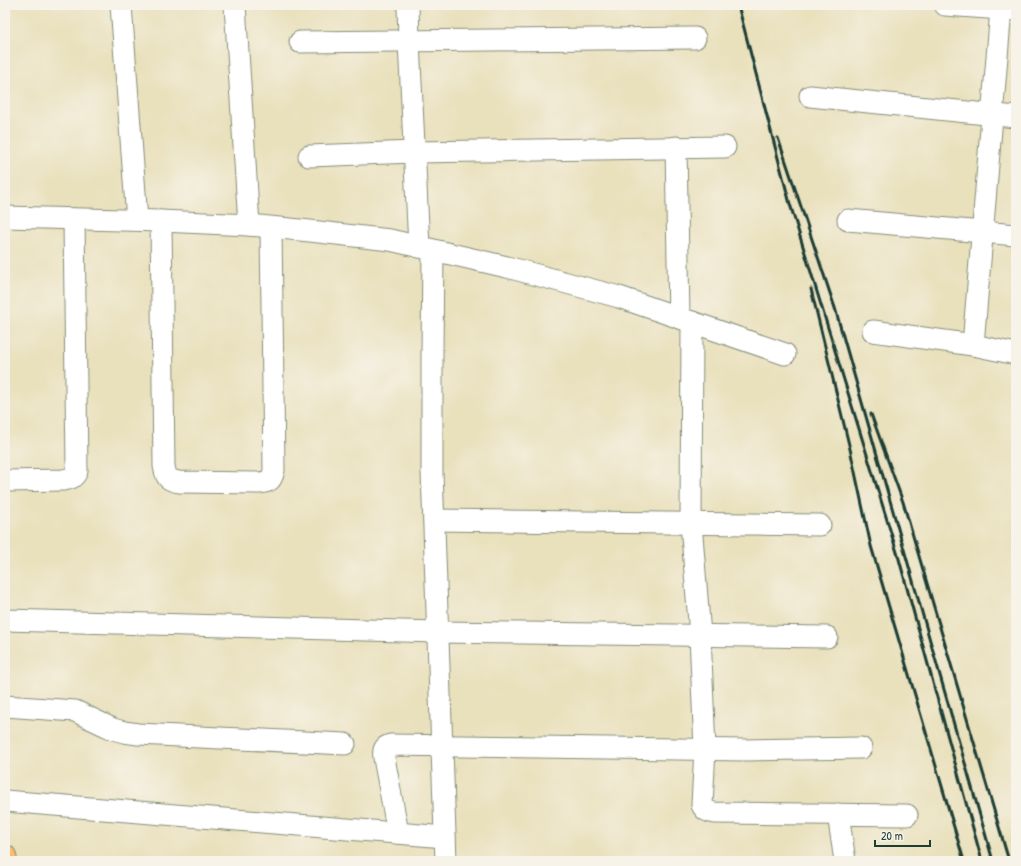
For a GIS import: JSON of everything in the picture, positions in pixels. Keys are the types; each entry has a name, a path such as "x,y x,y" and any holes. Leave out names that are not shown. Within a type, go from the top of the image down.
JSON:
{"main road":[{"path":"5,856 6,861"}],"street":[{"path":"121,5 137,220"},
{"path":"235,5 249,225"},
{"path":"408,5 414,152 426,248 432,354 432,472 446,861"},
{"path":"945,5 1009,10 992,115 973,344"},
{"path":"300,42 695,38"},
{"path":"810,96 1016,117"},
{"path":"309,156 414,152 725,147"},
{"path":"676,148 686,320 691,523 700,635 705,750 702,805 708,812 715,813 907,815"},
{"path":"5,217 137,220 249,225 390,240 507,267 619,297 785,354"},
{"path":"5,481 63,480 74,477 77,471 74,219"},
{"path":"848,220 1016,236"},
{"path":"161,221 164,466 167,478 172,481 179,482 259,484 266,483 273,477 271,228"},
{"path":"873,331 973,344 1016,354"},
{"path":"434,520 820,525"},
{"path":"5,620 438,632 827,637"},
{"path":"5,706 75,712 113,729 138,734 344,744"},
{"path":"398,833 383,752 386,746 395,744 705,750 861,748"},
{"path":"5,801 446,837"},
{"path":"838,814 845,861"}],"railway":[{"path":"738,5 790,204 899,559 982,861"},
{"path":"778,138 835,308 993,861"},
{"path":"811,289 850,449 871,546 964,861"},
{"path":"871,414 903,502 1009,861"}]}
